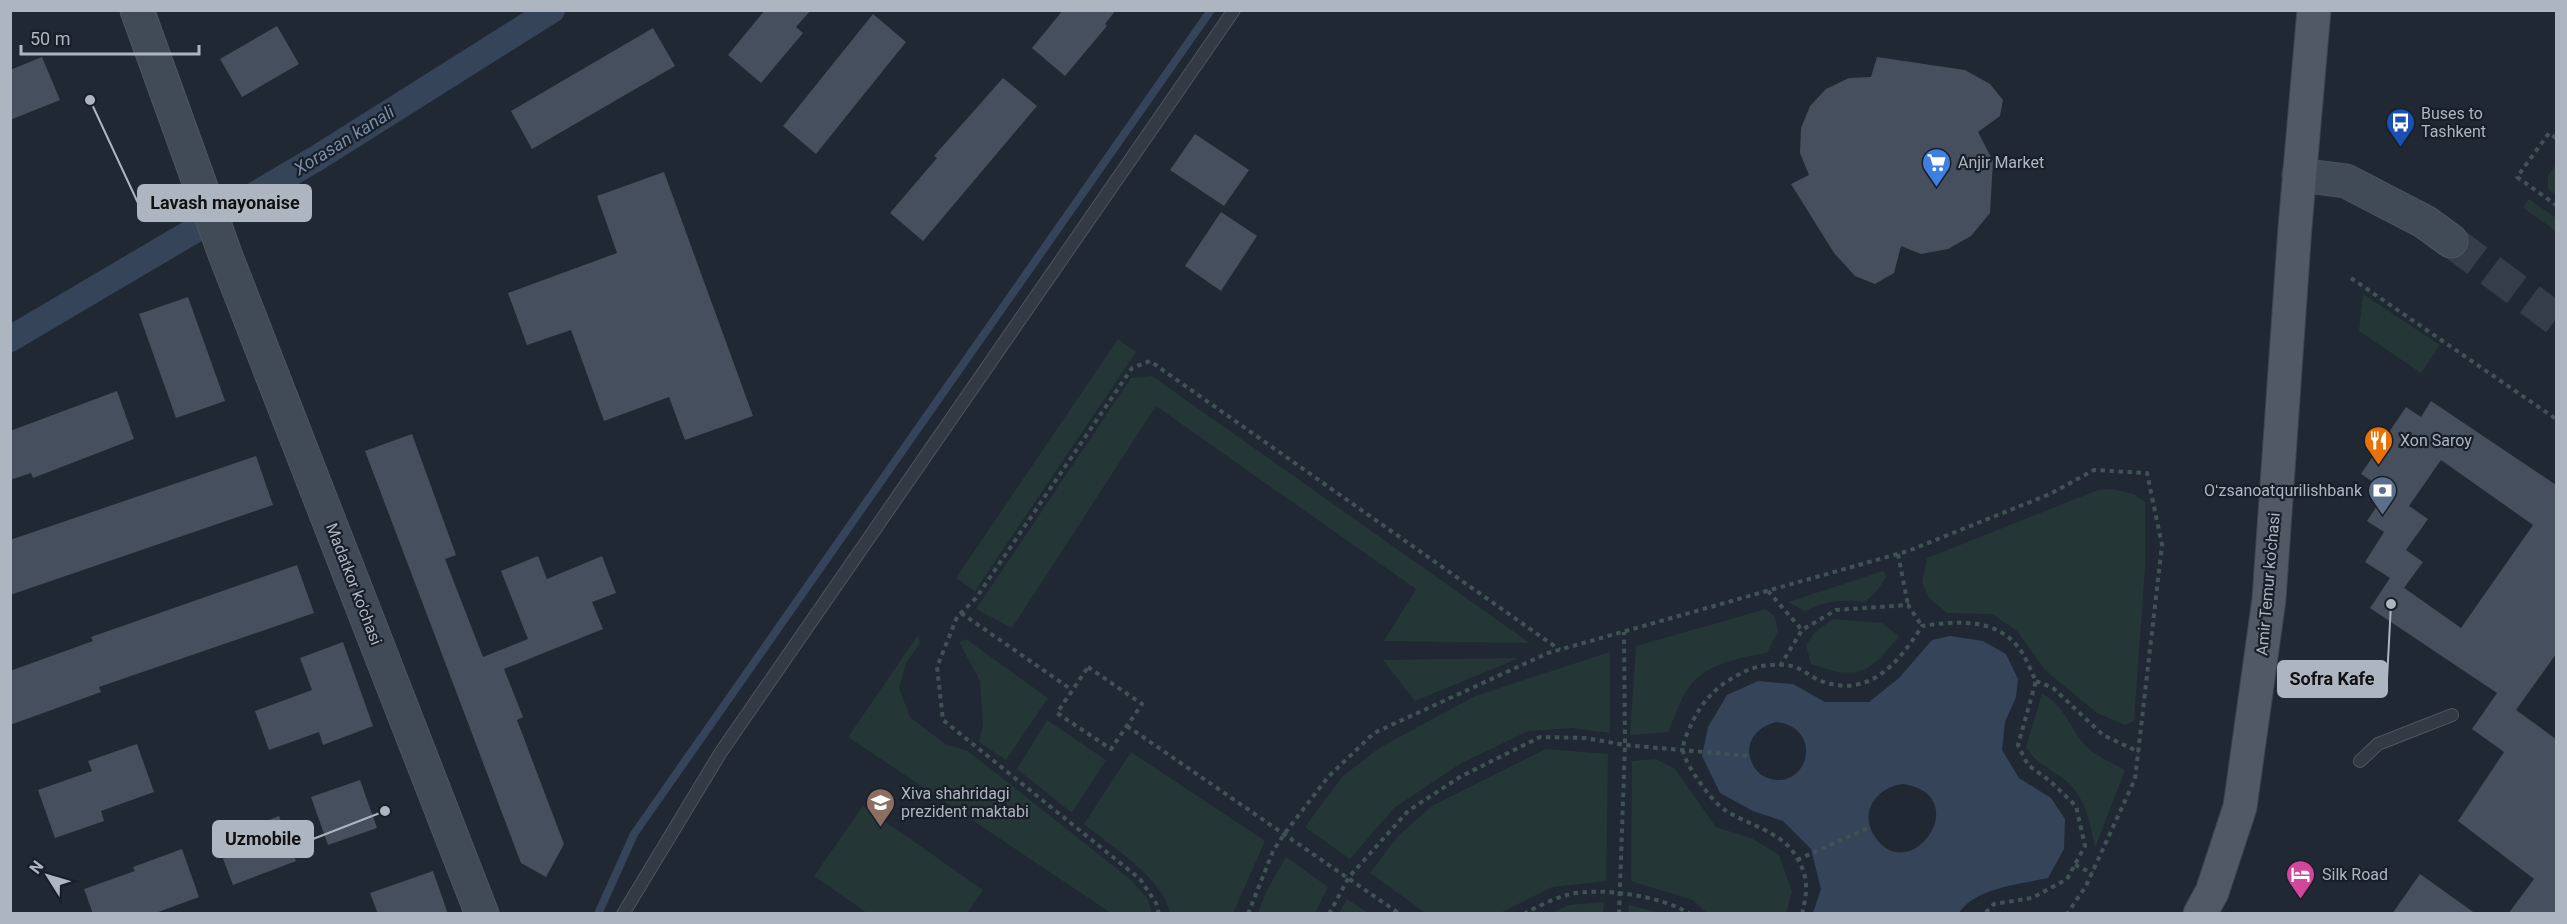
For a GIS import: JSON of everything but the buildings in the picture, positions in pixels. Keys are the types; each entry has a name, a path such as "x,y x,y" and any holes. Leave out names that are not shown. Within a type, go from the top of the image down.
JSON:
{"main road":[{"name":"Amir Temur ko'chasi","path":"2200,914 2212,892 2240,807 2269,599 2299,175 2314,11"}],"street":[{"name":"Madatkor ko'chasi","path":"137,10 225,254 482,914"},
{"path":"2299,175 2346,181 2426,222 2451,241"}],"lane":[{"path":"623,914 721,752 1234,10"},
{"path":"2301,10 2314,11"},
{"path":"2360,761 2378,744 2452,715"}],"path":[{"path":"2556,138 2549,133 2517,177 2556,204"},
{"path":"2351,278 2556,419"},
{"path":"1160,914 1156,903 1140,879 944,720 937,667 961,613 976,597 1132,368 1150,361 1560,650"},
{"path":"1248,914 1273,851 1285,833 1328,777 1374,733 1560,650 1898,554 2050,494 2094,470 2147,472 2162,545 2135,779 2092,873 2067,914"},
{"path":"1898,554 1908,605 1922,626"},
{"path":"1768,591 1802,630"},
{"path":"1779,666 1802,630 1836,610 1908,605"},
{"path":"961,613 1072,690"},
{"path":"1802,914 1808,885 1793,852 1765,830 1722,809 1696,778 1683,750 1699,705 1727,679 1755,667 1794,666 1821,681 1850,686 1882,676 1904,654 1922,626 1955,621 1996,629 2018,647 2036,681 2053,688 2103,735 2139,752"},
{"path":"1619,914 1624,745 1624,632"},
{"path":"1088,667 1142,704 1111,749 1057,712 1072,690 1088,667"},
{"path":"1984,914 1994,904 2032,898 2067,879 2085,846 2076,806 2050,781 2028,765 2018,745 2036,681"},
{"path":"1126,726 1400,914"},
{"path":"1329,914 1349,877 1408,811 1460,777 1540,737 1585,738 1624,745 1749,756"},
{"path":"1797,860 1870,827"},
{"path":"2075,865 2092,873"},
{"path":"1524,914 1569,895 1621,893 1644,896 1690,914"}],"shaded area":[{"path":"2556,164 2556,195 2548,189 2548,176"},
{"path":"2529,199 2556,218 2556,231 2523,208"},
{"path":"2363,294 2440,345 2421,373 2359,331"},
{"path":"1118,339 1136,352 975,591 956,578"},
{"path":"1152,376 1530,643 1384,641 1416,589 1156,406 1012,628 976,609 1131,378"},
{"path":"2113,489 2134,494 2145,502 2145,568 2134,721 2125,725 2097,713 2045,670 2017,631 1992,614 1947,613 1929,598 1922,582 1927,558 2098,490"},
{"path":"1883,571 1886,577 1878,590 1865,602 1834,602 1805,611 1788,602"},
{"path":"1766,609 1775,617 1778,631 1767,653 1739,658 1704,672 1692,683 1684,696 1668,732 1630,735 1636,646"},
{"path":"1833,619 1882,623 1899,636 1879,659 1861,671 1840,672 1811,664 1806,645 1815,632"},
{"path":"918,635 920,643 906,663 899,688 910,717 945,744 968,751 1130,879 1147,898 1152,913 1111,913 848,737"},
{"path":"966,639 1048,698 1006,760 979,742 983,725 980,681 959,642"},
{"path":"1610,652 1610,733 1573,728 1528,731 1460,764 1394,808 1350,859 1305,827 1342,777 1379,748 1475,696"},
{"path":"1519,658 1415,701 1383,660"},
{"path":"2042,694 2057,705 2088,748 2125,770 2095,848 2085,809 2076,791 2038,761 2026,747"},
{"path":"1047,720 1106,760 1072,813 1017,769"},
{"path":"1546,749 1608,754 1606,881 1552,887 1500,913 1427,914 1370,873 1397,837 1432,806"},
{"path":"1131,752 1265,841 1233,913 1170,913 1158,888 1147,876 1084,824"},
{"path":"1656,759 1675,769 1716,827 1753,839 1779,855 1792,892 1786,913 1707,913 1693,900 1631,881 1632,761"},
{"path":"863,806 983,890 967,913 867,913 814,876"},
{"path":"1286,857 1328,887 1315,913 1258,913 1267,890"},
{"path":"1347,899 1368,913 1339,913"},
{"path":"1604,902 1603,913 1552,913 1569,905"},
{"path":"1629,905 1661,913 1628,913"}],"water":[{"path":"1950,636 1983,641 2006,654 2018,679 2016,697 2005,722 2002,750 2019,778 2051,798 2065,819 2064,849 2048,878 1999,888 1976,898 1959,913 1813,913 1821,889 1811,849 1783,821 1753,811 1720,793 1702,756 1708,727 1727,695 1758,681 1793,684 1825,702 1869,702 1899,678 1932,640","holes":["1776,722 1792,727 1801,735 1806,746 1801,768 1793,776 1782,780 1768,778 1761,774 1753,766 1749,749 1758,732","1903,784 1924,792 1934,804 1936,819 1930,834 1919,846 1905,852 1890,850 1875,837 1870,828 1869,819 1870,810 1878,795"]}],"waterway":[{"name":"Xorasan kanali","path":"10,339 317,158 552,10"},
{"path":"598,914 634,834 1211,10"}],"tunnel":[{"path":"2451,241 2556,319"}],"place":[{"name":"Lavash mayonaise","path":"90,100"},
{"name":"Buses to Tashkent","path":"2400,148"},
{"name":"Anjir Market","path":"1937,188"},
{"name":"Xon Saroy","path":"2379,466"},
{"name":"Oʻzsanoatqurilishbank","path":"2383,516"},
{"name":"Sofra Kafe","path":"2391,604"},
{"name":"Uzmobile","path":"385,811"},
{"name":"Xiva shahridagi prezident maktabi","path":"880,828"},
{"name":"Silk Road","path":"2301,900"}]}
